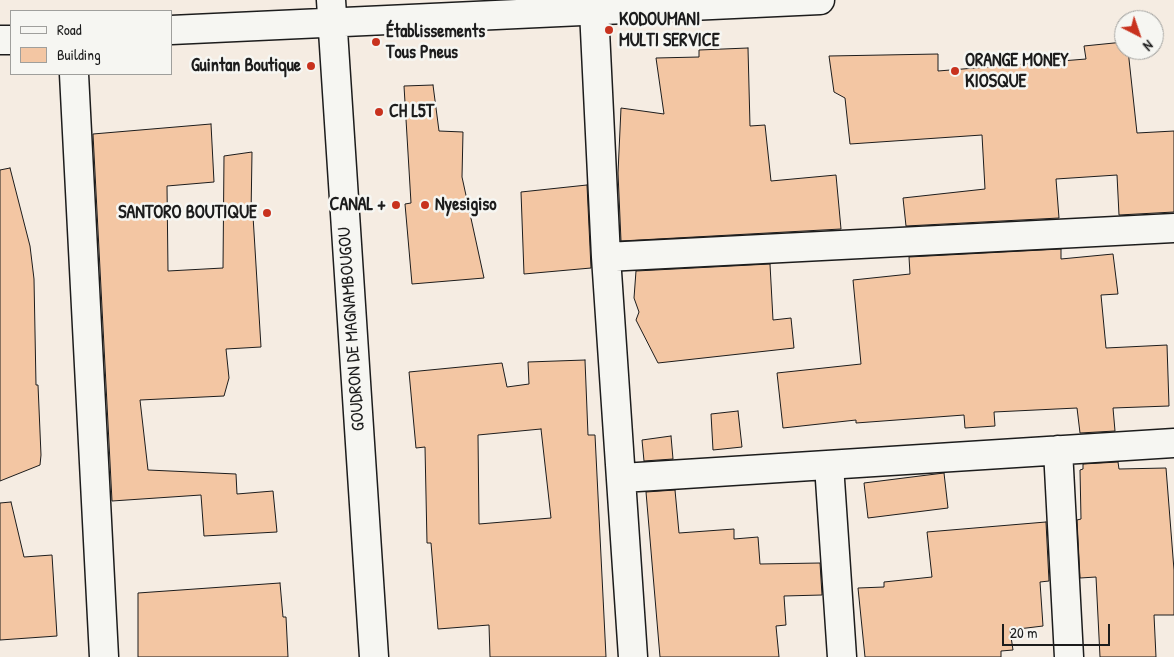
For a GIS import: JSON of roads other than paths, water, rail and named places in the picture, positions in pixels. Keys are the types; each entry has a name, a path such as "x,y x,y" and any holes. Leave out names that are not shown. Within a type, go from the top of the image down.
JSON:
{"street":[{"path":"172,30 332,11 594,10 662,4 820,0"},
{"path":"594,10 606,258 633,657"},
{"name":"GOUDRON DE MAGNAMBOUGOU","path":"332,11 374,657"},
{"path":"74,75 104,657"},
{"path":"606,258 1174,228"},
{"path":"622,478 1174,442"},
{"path":"1058,450 1069,657"},
{"path":"829,465 842,657"}],"place":[{"name":"KODOUMANI MULTI SERVICE","path":"609,30"},
{"name":"Établissements Tous Pneus","path":"376,42"},
{"name":"Guintan Boutique","path":"311,66"},
{"name":"ORANGE MONEY KIOSQUE","path":"955,71"},
{"name":"CH L5T","path":"379,112"},
{"name":"CANAL +","path":"396,205"},
{"name":"Nyesigiso","path":"425,205"},
{"name":"SANTORO BOUTIQUE","path":"267,213"}]}
